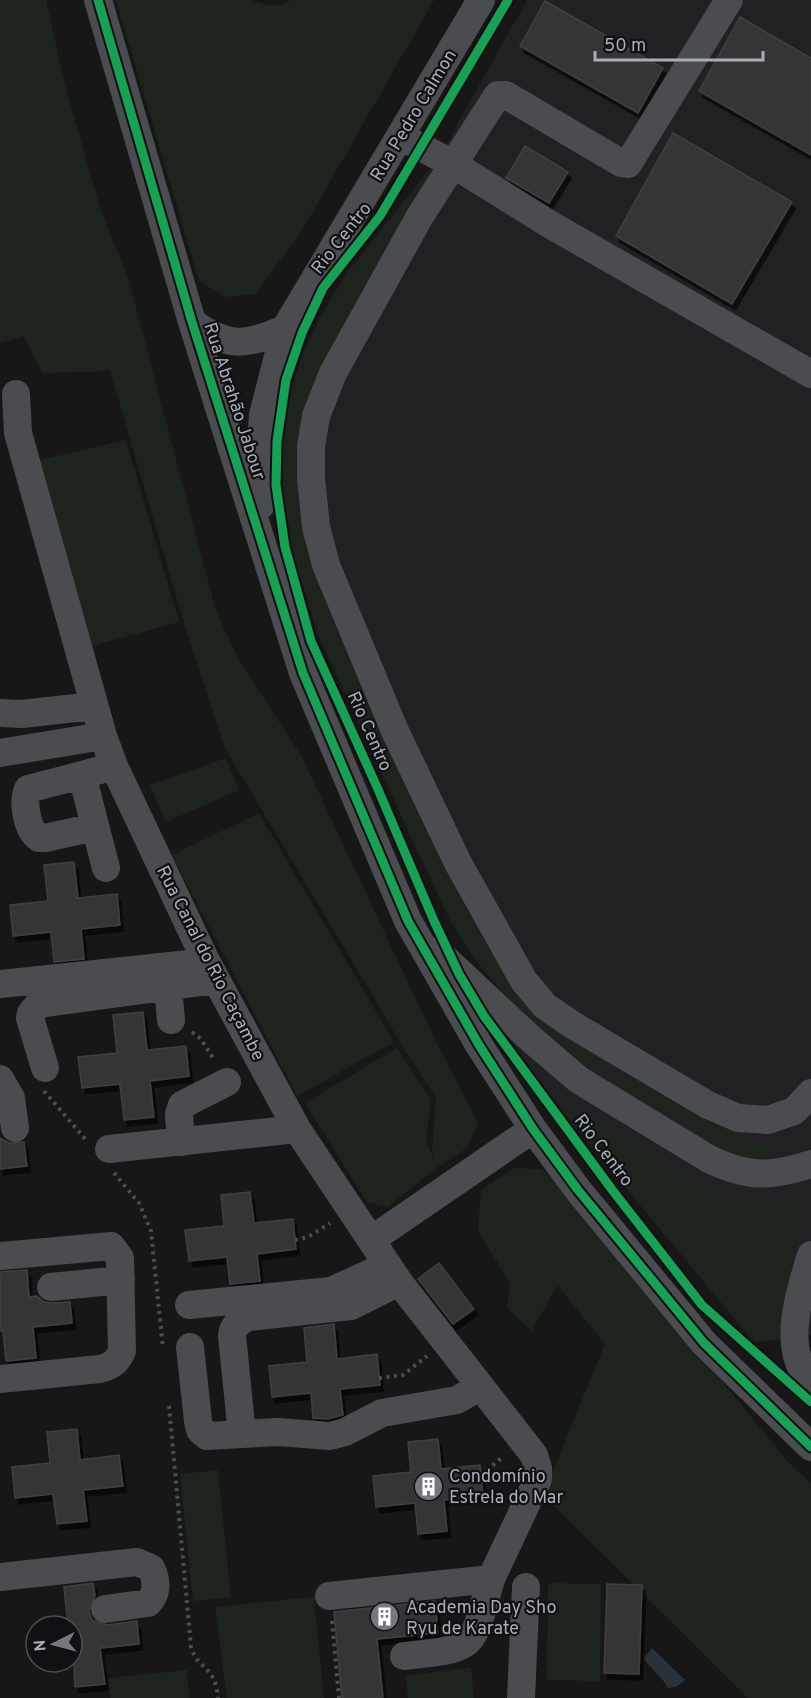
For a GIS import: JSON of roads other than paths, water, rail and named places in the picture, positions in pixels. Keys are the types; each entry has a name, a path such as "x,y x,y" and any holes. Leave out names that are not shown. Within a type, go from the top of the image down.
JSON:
{"street":[{"name":"Rua Abrahão Jabour","path":"98,0 192,322 303,673 408,921 479,1045 533,1129 578,1190 704,1342 808,1438"},
{"name":"Rua Pedro Calmon","path":"285,329 481,0"},
{"path":"729,0 628,164 621,163 502,94 495,99 420,216 333,373 316,416 311,447 311,478 316,527 326,566 345,615 395,731 458,862 524,981 546,1006 571,1024 708,1105 738,1118 768,1120 794,1111 811,1093"},
{"path":"400,136 453,164 561,231 811,374"},
{"path":"192,322 228,343 254,342 285,329"},
{"name":"Rua Abrahão Jabour","path":"264,549 259,473 263,415 285,329"},
{"name":"Rua Canal do Rio Caçambe","path":"16,394 9,435 103,736 114,766 211,969 297,1129 393,1274 534,1455 538,1468 538,1479 491,1579"},
{"path":"0,713 22,714 93,706"},
{"path":"0,753 103,736"},
{"path":"95,827 39,838 31,830 25,802 28,789 114,766"},
{"path":"82,775 106,868"},
{"path":"408,921 459,974 531,1040 589,1086 729,1168 755,1176 780,1174 811,1164"},
{"path":"0,984 189,964 211,969"},
{"path":"41,1076 30,1018 31,1013 39,1004 168,987 211,969"},
{"path":"168,987 171,1020"},
{"path":"0,1079 11,1098 15,1128"},
{"path":"181,1142 179,1114 182,1105 227,1082"},
{"path":"102,1154 181,1142 297,1129"},
{"path":"372,1240 533,1129"},
{"path":"0,1256 111,1246 120,1258 122,1351 118,1360 100,1369 0,1379"},
{"path":"811,1255 799,1295 796,1337 797,1356 803,1373 811,1381"},
{"path":"189,1305 331,1291 393,1274"},
{"path":"242,1434 233,1328 248,1317 351,1306 393,1274"},
{"path":"51,1287 121,1280"},
{"path":"190,1347 200,1430 207,1436 278,1432 330,1436 345,1432 382,1413 457,1400 479,1387"},
{"path":"0,1577 137,1563 151,1568 156,1583 153,1598 148,1603 105,1609"},
{"path":"330,1596 491,1579 474,1636 466,1644 452,1651 404,1656"},
{"path":"521,1698 526,1587"}],"place":[{"name":"Condomínio Estrela do Mar","path":"428,1486"},
{"name":"Academia Day Sho Ryu de Karate","path":"385,1617"}]}
